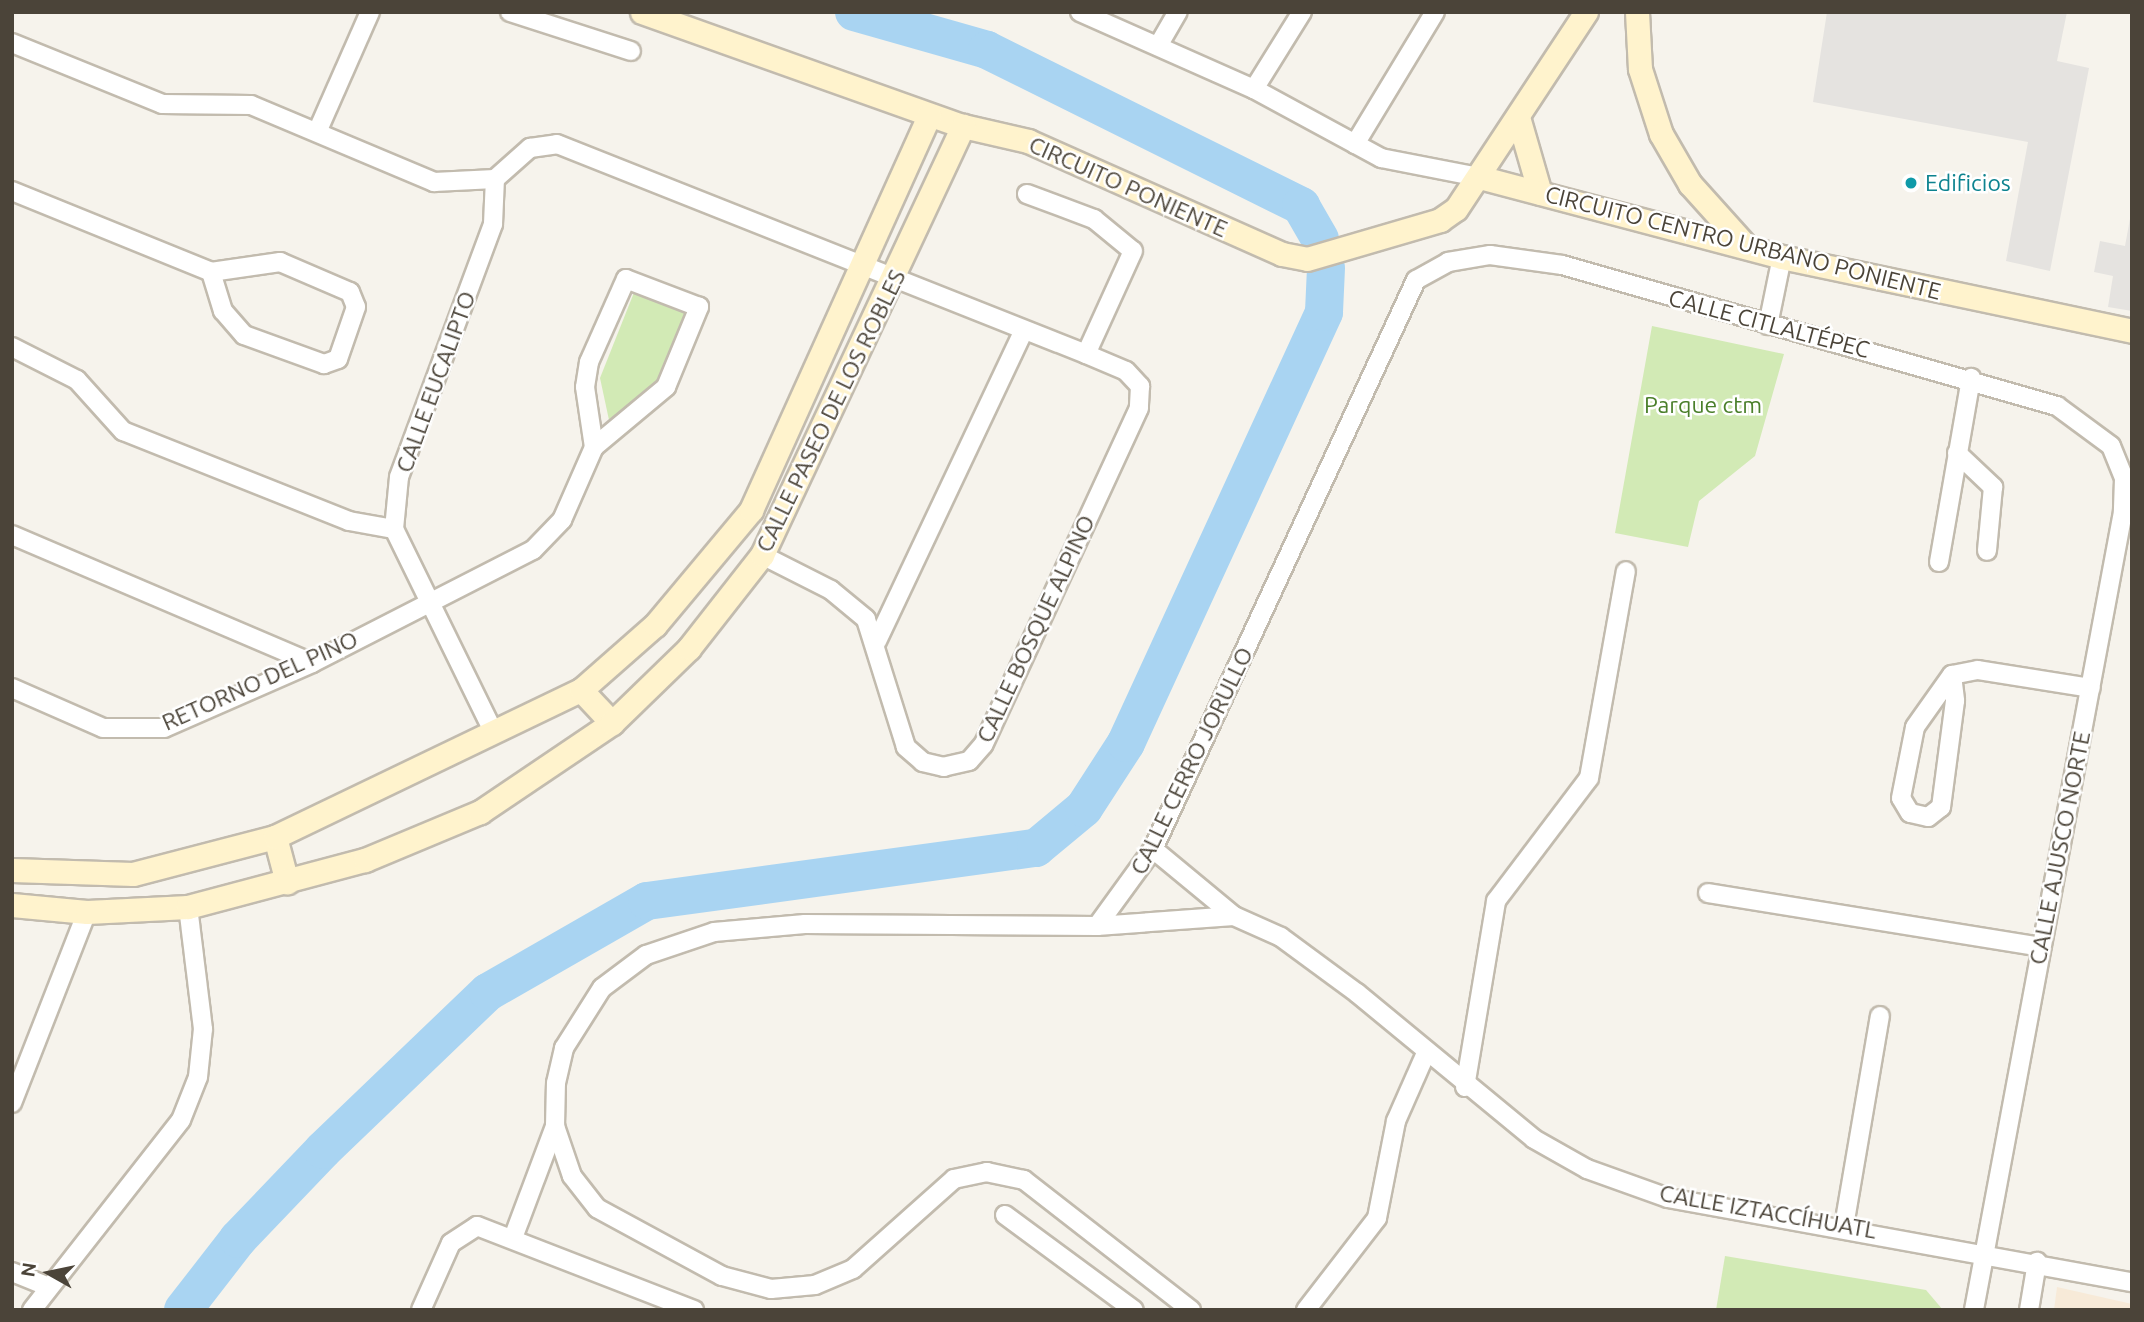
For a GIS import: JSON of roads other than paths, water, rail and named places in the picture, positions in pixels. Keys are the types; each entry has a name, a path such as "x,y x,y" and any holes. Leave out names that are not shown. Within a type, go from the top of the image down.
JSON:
{"main road":[{"name":"CIRCUITO PONIENTE","path":"642,12 929,115 1028,141 1282,254 1307,259 1440,219 1467,198 1586,12"},
{"path":"1637,12 1640,69 1661,134 1690,184 1745,245"},
{"name":"CALLE PASEO DE LOS ROBLES","path":"12,870 133,874 275,837 581,690 655,625 728,545 764,488 864,269 929,115"},
{"path":"1518,117 1540,193"},
{"name":"CALLE PASEO DE LOS ROBLES","path":"12,905 87,912 188,907 287,883 424,840 480,812 612,723 689,648 762,555 895,281 963,126"},
{"name":"CIRCUITO CENTRO URBANO PONIENTE","path":"1479,177 1745,245 1782,257 2132,331"},
{"path":"581,690 612,723"},
{"path":"275,837 287,883"}],"street":[{"path":"318,130 370,12"},
{"path":"510,12 631,51"},
{"path":"1080,12 1254,89 1355,144 1411,169 1479,177"},
{"path":"1158,46 1178,12"},
{"path":"1254,89 1302,12"},
{"path":"1355,144 1435,12"},
{"path":"12,43 162,104 251,105 318,130 434,182 495,179 530,148 557,144 864,269 1086,354 1133,251 1094,219 1027,194"},
{"name":"CALLE EUCALIPTO","path":"494,733 425,600 394,529 399,477 494,224 495,179"},
{"path":"12,191 211,272 280,262 350,292 356,307 338,359 324,364 244,335 223,311 211,272"},
{"name":"CALLE CITLALTÉPEC","path":"1416,280 1448,262 1490,256 1562,265 1768,325 1971,378 2057,406 2111,446"},
{"path":"1768,325 1782,257"},
{"path":"626,279 699,307 666,387 594,447 585,387 589,362 626,279"},
{"name":"CALLE CERRO JORULLO","path":"1097,926 1153,849 1416,280"},
{"path":"877,642 1023,332"},
{"path":"12,347 77,380 123,431 349,521 394,529"},
{"name":"CALLE BOSQUE ALPINO","path":"762,555 831,590 866,619 877,642 906,747 923,762 944,767 969,761 983,745 1139,408 1140,386 1126,371 1086,354"},
{"path":"1938,562 1971,378"},
{"name":"CALLE AJUSCO NORTE","path":"1974,1310 2123,512 2124,479 2111,446"},
{"name":"RETORNO DEL PINO","path":"12,688 103,728 134,733 164,728 312,663 425,600 533,550 562,520 594,447"},
{"path":"1957,453 1993,487 1987,551"},
{"path":"12,535 312,663"},
{"path":"1465,1087 1496,901 1589,778 1626,571"},
{"path":"1952,675 1955,701 1941,807 1928,817 1910,813 1901,798 1914,727 1952,675 1978,670 2091,688"},
{"name":"CALLE IZTACCÍHUATL","path":"1153,849 1234,916 1281,937 1465,1087 1587,1169 1668,1198 1984,1251 2132,1282"},
{"path":"1708,892 2040,947"},
{"path":"32,1310 47,1286 181,1120 194,1088 203,1029 188,907"},
{"path":"12,1103 87,912"},
{"name":"CALLE IZTACCÍHUATL","path":"1097,926 1234,916"},
{"path":"513,1238 555,1126 564,1048 579,1017 602,988 646,955 714,932 805,924 1097,926"},
{"path":"1844,1226 1881,1016"},
{"path":"1306,1310 1377,1217 1405,1091 1426,1053"},
{"path":"555,1126 572,1176 597,1208 722,1276 771,1289 815,1285 853,1269 954,1179 987,1172 1024,1180 1191,1310"},
{"path":"1005,1215 1134,1310"},
{"path":"421,1310 463,1230 477,1226 694,1310"},
{"path":"2029,1310 2037,1262"},
{"path":"12,1272 47,1286"}],"waterway":[{"path":"854,12 987,50 1301,206 1320,239"},
{"path":"183,1310 238,1239 323,1150 488,992 647,901 1036,848 1084,808 1126,743 1324,312 1326,268"}],"place":[{"name":"Edificios","path":"1911,183"}],"park label":[{"name":"Parque ctm","path":"1703,405"}]}
